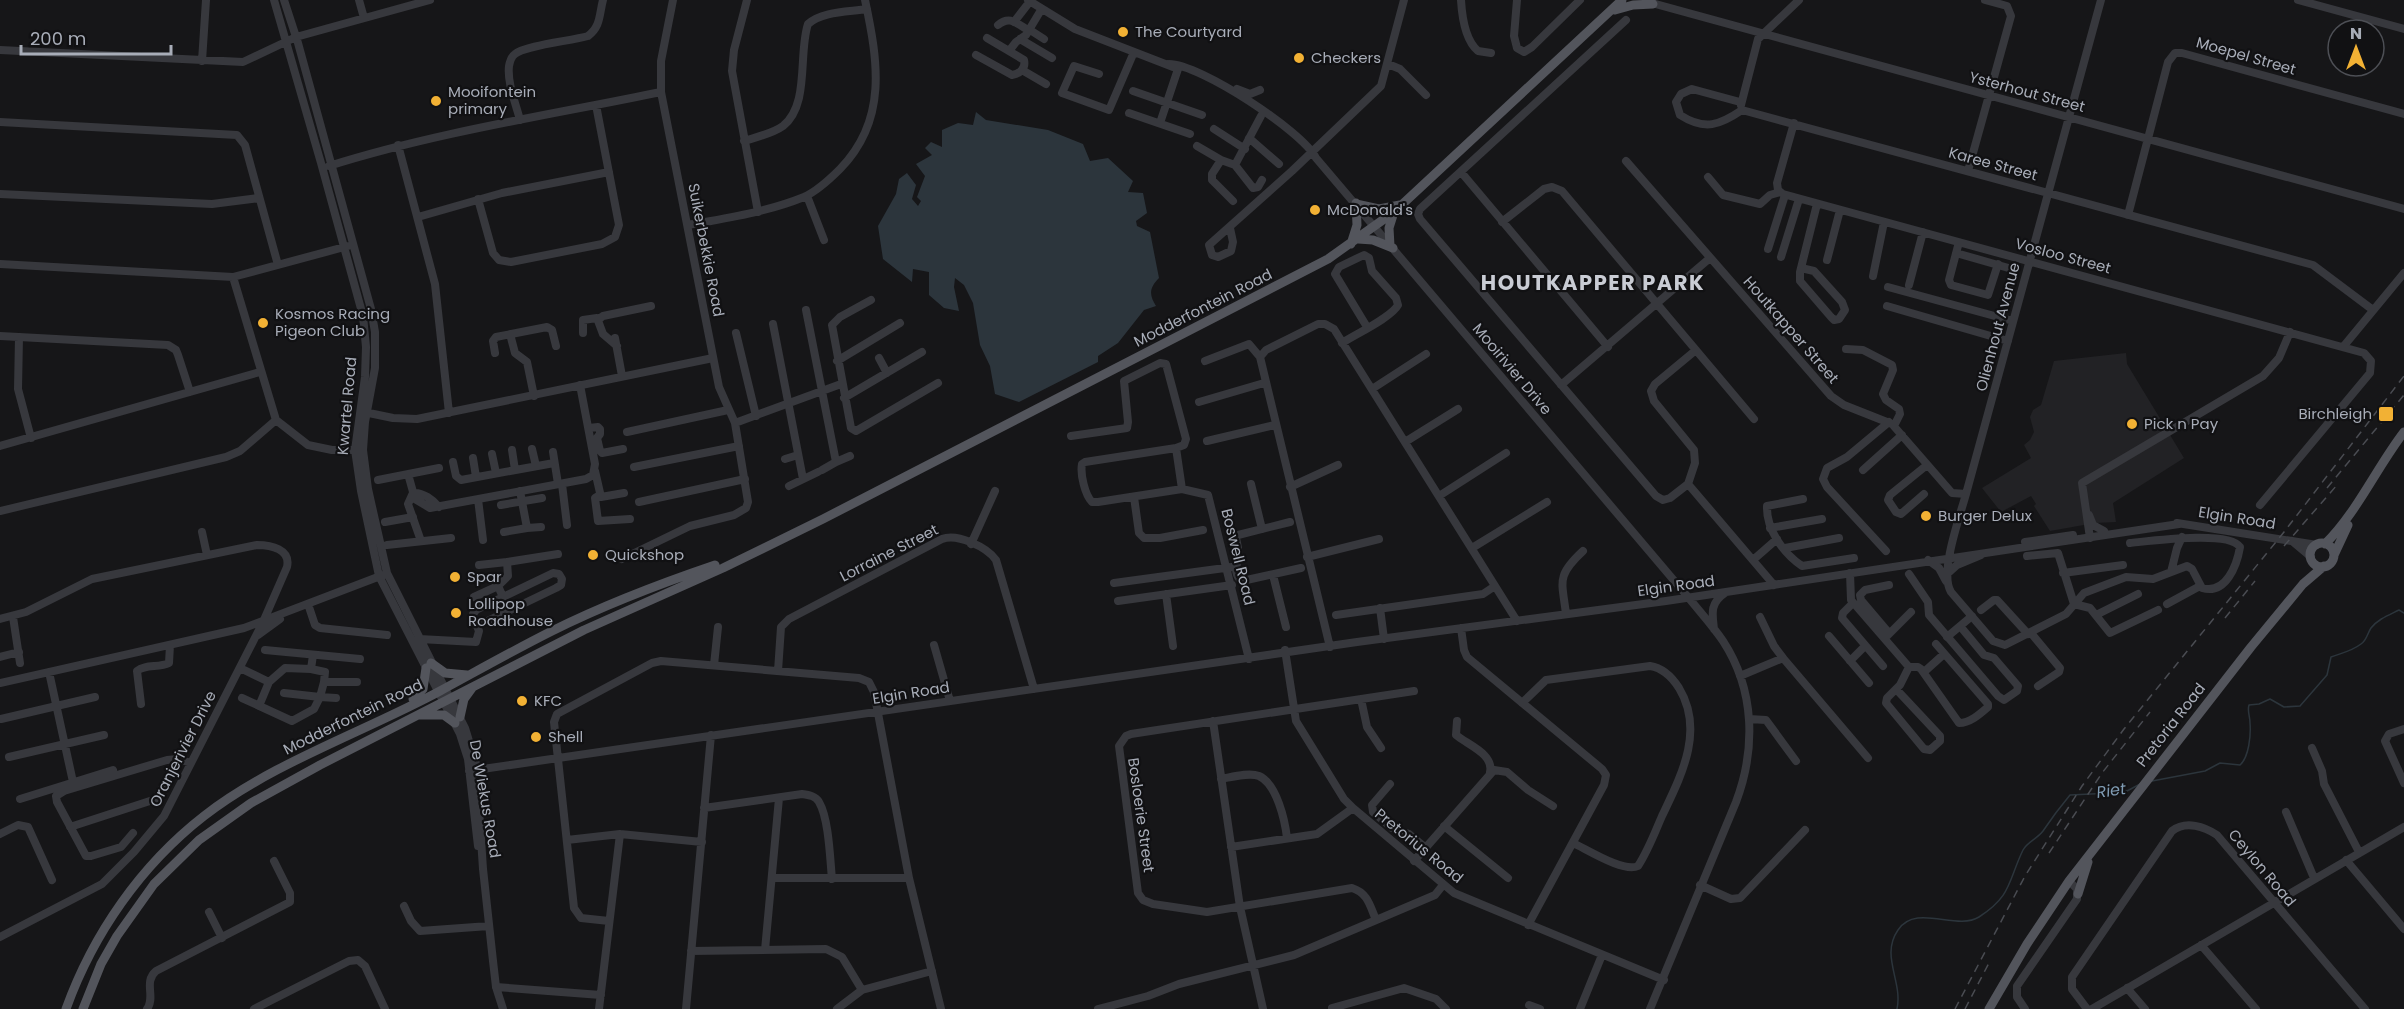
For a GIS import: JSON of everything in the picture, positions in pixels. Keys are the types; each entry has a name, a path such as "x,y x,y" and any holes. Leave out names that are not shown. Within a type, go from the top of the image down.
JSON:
{"main road":[{"name":"Modderfontein Road","path":"83,1009 101,964 134,910 154,885 199,840 251,802 621,612 823,519 1289,280 1355,242 1402,205 1622,0"},
{"path":"1608,13 1628,6 1652,2"},
{"path":"1394,212 1389,228 1392,247 1373,240 1355,242 1356,204 1379,209 1402,205"},
{"name":"Pretoria Road","path":"2303,584 2312,559 2312,549 2340,528 2378,467 2404,432"},
{"name":"Pretoria Road","path":"1989,1009 2027,944 2069,880 2303,584 2324,566 2331,563 2355,513 2404,442"},
{"path":"2321,544 2332,548 2334,555"},
{"name":"Modderfontein Road","path":"66,1009 92,950 118,908 141,878 180,837 205,815 244,790 552,631 611,604 739,558"},
{"path":"2312,559 2319,566 2324,566"},
{"path":"351,734 418,696 425,685 429,665 445,673 469,675"},
{"path":"413,717 436,714 458,720 464,699 473,686"},
{"path":"2063,890 2078,894 2092,851"}],"street":[{"path":"202,61 206,0"},
{"name":"Kwartel Road","path":"274,0 301,88 353,277 365,331 364,411 359,450 359,482 376,560 419,639 429,665"},
{"path":"278,13 282,8 283,0"},
{"name":"Kwartel Road","path":"283,0 306,70 371,309 375,332 374,377 364,411"},
{"path":"359,0 364,18"},
{"path":"0,51 243,62 296,37 430,0"},
{"path":"520,120 509,67 511,59 516,53 527,49 588,36 599,23 603,0"},
{"name":"Suikerbekkie Road","path":"622,559 690,526 734,515 746,507 748,502 735,423 719,387 661,92 662,61 673,0"},
{"path":"747,0 734,50 732,71 758,212"},
{"path":"688,225 758,212 807,196 833,176 852,156 865,136 872,116 876,73 865,0"},
{"path":"1315,157 1321,143 1379,89 1388,64 1404,0"},
{"path":"1461,0 1470,42 1478,51 1491,53"},
{"path":"1517,0 1515,45 1524,52 1580,0"},
{"path":"1741,106 1757,42 1762,34 1799,0"},
{"path":"1968,171 2011,12 2007,6 1986,0"},
{"name":"Olienhout Avenue","path":"1947,578 1959,518 2101,0"},
{"path":"2298,0 2404,29"},
{"path":"1014,22 1030,1"},
{"name":"Mooirivier Drive","path":"1030,1 1041,10 1076,29 1179,68 1220,87 1262,114"},
{"name":"Ysterhout Street","path":"1652,2 2404,209"},
{"path":"744,141 774,131 791,117 800,91 808,24 814,18 867,9"},
{"path":"1009,51 1041,10"},
{"path":"998,25 1006,19 1044,39"},
{"path":"1626,20 1420,209 1418,214 1658,498 1670,498 1688,484 1695,463 1694,450 1654,401 1651,391 1655,384 1696,350"},
{"path":"987,38 1024,60 1022,70"},
{"path":"1020,39 1052,58"},
{"path":"1099,74 1074,66 1062,93 1109,110 1134,52"},
{"name":"Moepel Street","path":"2128,215 2170,57 2178,52 2404,114"},
{"path":"976,55 1012,75 1022,70"},
{"path":"1388,64 1400,69 1426,95"},
{"path":"1160,123 1179,68"},
{"name":"Mooirivier Drive","path":"1179,68 1198,72 1226,87 1315,157 1688,597 1729,652 1740,675 1749,719 1750,748 1743,781 1664,980"},
{"path":"301,88 301,79 306,70"},
{"path":"1022,70 1046,84"},
{"path":"1198,72 1247,94 1259,91 1262,114 1235,165"},
{"name":"Karee Street","path":"1741,106 1726,120 1711,125 1683,117 1678,111 1676,102 1681,94 1692,89 1794,123 2317,267 2373,310"},
{"path":"1133,91 1202,115"},
{"path":"323,168 398,145 661,92"},
{"path":"478,199 493,253 499,260 511,262 602,244 615,237 619,225 596,105"},
{"path":"1129,113 1190,134"},
{"path":"0,122 237,135 245,145 278,265"},
{"path":"1768,249 1781,192 1777,183 1794,123"},
{"path":"315,141 321,126"},
{"path":"1214,129 1245,148"},
{"path":"1249,138 1279,164"},
{"path":"1300,163 1302,145 1321,143"},
{"path":"1230,228 1300,163 1315,157 1320,152 1321,143"},
{"path":"398,145 435,284 449,412"},
{"path":"1197,146 1235,165 1253,188 1258,187 1262,180"},
{"path":"1221,160 1212,174 1212,180 1233,201"},
{"name":"Houtkapper Street","path":"1626,161 1834,399 1891,424 1902,435 1953,494 1958,505 1959,518"},
{"path":"418,217 478,199 609,172"},
{"path":"1461,172 1608,347"},
{"path":"1708,177 1723,195 1760,204 1770,195 1781,192"},
{"path":"1502,222 1541,191 1552,187 1559,189 1754,418"},
{"name":"Vosloo Street","path":"1781,192 1817,204 2361,351 2371,364 2370,373 2260,505"},
{"path":"0,194 213,204 259,198"},
{"path":"807,196 824,240"},
{"path":"1781,257 1799,199"},
{"path":"1801,268 1814,271 1842,302 1845,310 1839,319 1834,320 1801,283 1801,268 1817,204"},
{"path":"334,210 344,208"},
{"path":"1827,260 1840,210"},
{"path":"1872,276 1884,222"},
{"path":"1909,285 1923,232"},
{"path":"1959,242 1949,284 1988,295 1998,264"},
{"path":"0,264 233,277 354,244"},
{"path":"1956,253 2009,267 2013,271 2006,303"},
{"path":"1342,342 1367,327 1398,307 1396,298 1372,271 1368,257 1362,255 1339,267 1335,276 1367,327"},
{"path":"1561,385 1710,258"},
{"path":"353,277 359,263"},
{"path":"2343,346 2404,273"},
{"path":"233,277 276,420 308,445 332,450 359,450"},
{"path":"1888,287 2013,321"},
{"path":"871,300 840,317 832,325 841,384 851,428 856,430 938,383"},
{"path":"583,333 583,320 593,317 599,319 651,306"},
{"path":"1887,306 2008,341"},
{"path":"365,331 371,309"},
{"path":"806,310 836,462"},
{"path":"599,319 603,334 617,346"},
{"path":"837,361 900,323"},
{"path":"1260,357 1266,350 1313,326 1322,323 1328,325 1342,342 1517,621"},
{"path":"773,324 803,479"},
{"path":"495,353 493,339 550,328 556,346"},
{"path":"2075,535 2085,528 2086,521 2082,483 2261,378 2279,358 2290,332"},
{"path":"736,333 756,416"},
{"path":"510,334 515,353 525,360 534,396"},
{"path":"0,336 168,345 176,350 190,392"},
{"path":"19,337 18,389 31,438"},
{"path":"615,338 622,376"},
{"path":"1205,361 1249,344 1260,357 1264,383 1329,646"},
{"path":"1846,349 1863,350 1892,365 1893,370 1883,394 1886,400 1899,409 1900,414 1891,424 1843,460 1827,468 1823,479 1827,487 1886,551"},
{"path":"844,398 922,352"},
{"path":"1372,389 1426,354"},
{"path":"364,411 393,418 417,419 713,358"},
{"path":"879,358 887,373"},
{"path":"1071,436 1126,428 1128,422 1124,381 1164,363 1168,368 1186,439 1183,446 1176,448 1182,489"},
{"path":"0,446 260,372"},
{"path":"365,374 374,377"},
{"path":"1199,402 1264,383"},
{"path":"735,423 841,384"},
{"path":"580,385 589,428 594,473 600,495"},
{"path":"1405,442 1458,409"},
{"path":"627,432 728,410"},
{"path":"0,511 226,457 240,451 276,420"},
{"path":"1208,441 1275,425"},
{"path":"589,428 598,427 600,429 598,441 602,453 623,449"},
{"path":"1863,470 1902,435"},
{"path":"634,467 739,446"},
{"path":"532,448 536,466"},
{"name":"Boswell Road","path":"1176,448 1090,460 1082,464 1081,471 1090,501 1098,502 1182,489 1209,497 1231,567 1232,585 1246,655"},
{"name":"Kwartel Road","path":"359,450 386,590 429,665 446,700"},
{"path":"512,450 515,470"},
{"path":"553,452 567,525"},
{"path":"1439,496 1506,453"},
{"path":"492,454 496,473"},
{"path":"785,459 798,455"},
{"path":"789,486 850,456"},
{"path":"472,458 476,477"},
{"path":"453,462 458,479 554,463"},
{"path":"1290,487 1338,465"},
{"path":"1924,494 1901,514 1896,513 1888,502 1890,495 1928,465"},
{"path":"378,480 439,468"},
{"path":"413,493 421,494 439,507 478,502 520,491 561,486 586,479 594,473"},
{"path":"408,474 413,493 408,504 421,541"},
{"path":"639,502 745,479"},
{"path":"1251,484 1262,529"},
{"path":"1688,484 1774,585"},
{"path":"520,491 527,528"},
{"path":"971,544 996,491"},
{"path":"600,495 604,497 624,494"},
{"path":"1953,494 1966,494"},
{"path":"600,495 595,501 600,522 630,519"},
{"path":"1134,497 1139,533 1144,538 1160,538 1203,530"},
{"path":"501,505 542,498"},
{"path":"1803,499 1768,505 1770,528 1777,539 1799,564 1804,566 1854,558"},
{"path":"478,502 483,540"},
{"path":"1472,548 1547,502"},
{"path":"2086,508 2093,525 2104,531"},
{"path":"385,522 412,517"},
{"path":"1770,528 1822,519"},
{"path":"2086,521 2089,536"},
{"path":"1231,567 1238,553 1237,536 1290,522"},
{"name":"Elgin Road","path":"1998,550 2006,546 2075,535 2089,536 2104,531 2157,524 2209,526 2321,544"},
{"name":"Elgin Road","path":"472,767 711,735 1246,655 1286,652 1666,601 2179,524"},
{"path":"504,532 541,527"},
{"path":"0,619 13,617 92,579 207,555 202,532"},
{"name":"Lorraine Street","path":"778,671 780,632 789,618 942,539 951,537 989,552 996,560 1034,688"},
{"path":"1928,560 1939,568 1947,578 1951,592 1993,641 1999,644 2009,644 2066,614 2084,593 2126,577 2151,579 2184,566 2190,567 2200,586 2205,590 2212,589 2225,581 2235,568 2240,545 2212,539 2182,537 2130,543"},
{"path":"2171,572 2182,537"},
{"path":"387,544 451,538"},
{"path":"1785,548 1839,538"},
{"path":"1307,557 1379,539"},
{"path":"1753,561 1777,539"},
{"name":"Elgin Road","path":"2292,541 2312,559"},
{"name":"Oranjerivier Drive","path":"0,937 92,890 109,878 164,816 240,668 288,561 286,554 282,551 266,545 207,555"},
{"path":"1566,614 1563,573 1583,551"},
{"path":"1947,578 1957,565 1987,551"},
{"path":"479,566 558,554"},
{"path":"2027,556 2058,554 2074,604"},
{"path":"354,585 372,571 376,560"},
{"path":"474,597 498,586 508,576 507,562"},
{"path":"2063,573 2123,565"},
{"path":"1231,567 1240,581 1301,567"},
{"path":"1114,583 1231,567"},
{"path":"419,639 476,642 479,636 474,612 553,573 559,574 562,579 561,585 556,588 477,626"},
{"path":"1850,573 1850,596 1853,603 1887,636"},
{"path":"1909,574 1928,602 1929,615 2000,698 2006,699 2017,691 2018,686 1994,658 1984,655 1959,626"},
{"path":"0,685 244,628 383,575"},
{"path":"1273,575 1286,627"},
{"path":"365,581 376,583 386,590"},
{"path":"1666,601 1672,591 1674,581"},
{"path":"1118,602 1232,585"},
{"path":"1889,585 1865,590 1860,597 1909,667"},
{"path":"498,586 503,597"},
{"path":"1336,615 1483,594 1496,586"},
{"path":"2167,604 2200,586"},
{"path":"1714,630 1712,607 1726,592"},
{"path":"1166,594 1173,646"},
{"path":"2096,615 2138,594"},
{"path":"273,598 279,610 301,607 311,614 315,625 320,628 387,635"},
{"path":"1981,610 1997,600 2061,668 2060,672 2038,686"},
{"path":"1853,603 1843,613 1842,618 1883,666"},
{"path":"2074,604 2090,608 2106,630 2112,633 2158,610"},
{"path":"244,628 251,634 253,640 268,626 301,607"},
{"path":"1380,608 1384,639"},
{"path":"1887,636 1911,612"},
{"path":"1947,637 1972,616"},
{"path":"13,617 21,663"},
{"path":"1760,617 1774,646 1783,658 1869,758"},
{"path":"714,664 718,627"},
{"path":"1461,628 1467,657 1605,772 1606,781 1528,925"},
{"path":"1829,636 1869,683"},
{"path":"1909,667 1918,667 1924,672 1959,723 1970,721 1988,708 1988,704 1936,644"},
{"path":"141,704 137,671 169,663 170,645"},
{"path":"934,645 949,699"},
{"path":"1850,661 1865,646"},
{"path":"265,650 360,659"},
{"path":"0,657 19,652"},
{"name":"Pretorius Road","path":"1286,652 1293,709 1299,726 1344,799 1414,861 1459,896 1664,980"},
{"path":"1924,672 1944,654"},
{"path":"311,669 314,655"},
{"path":"1740,675 1783,658"},
{"path":"609,921 585,919 576,913 554,722 560,711 657,661 714,664 865,679 871,686 909,878 941,1009"},
{"path":"1522,703 1536,687 1546,680 1650,666 1668,675 1684,699 1690,728 1688,759 1638,866 1622,867 1573,843"},
{"path":"1896,689 1940,735 1940,741 1930,750 1924,749 1886,704 1886,700 1896,689 1909,667"},
{"path":"240,668 269,682"},
{"path":"242,698 292,721 314,709 320,698 325,672 285,668 269,682 260,706"},
{"path":"49,674 73,782"},
{"path":"324,682 357,682"},
{"name":"Bosloerie Street","path":"1376,920 1363,893 1352,888 1202,912 1153,904 1143,900 1138,893 1119,752 1120,743 1131,734 1414,691"},
{"path":"284,693 336,698"},
{"path":"1,719 95,697"},
{"path":"1361,699 1367,727 1381,748"},
{"name":"De Wiekus Road","path":"446,700 458,720 472,767 476,835 483,869 496,987 503,1009"},
{"path":"1749,719 1766,720 1796,761"},
{"path":"1213,722 1240,907 1263,1009"},
{"path":"1414,861 1490,772 1491,765 1488,758 1456,735 1457,722"},
{"path":"2404,729 2389,734 2385,738 2404,783"},
{"path":"9,757 104,735"},
{"path":"686,1009 711,735"},
{"path":"2312,748 2322,771 2324,784 2359,852"},
{"path":"134,833 121,848 88,856 84,854 57,802 56,795 167,760 178,759 191,763"},
{"path":"70,827 153,801 159,796 178,759"},
{"path":"20,799 113,770"},
{"path":"1490,772 1497,770 1507,772 1528,790 1553,806"},
{"path":"1221,779 1254,775 1263,778 1282,809 1287,838"},
{"path":"1390,784 1372,805 1373,812 1392,828 1407,833 1426,848"},
{"path":"704,808 809,795 820,802 828,835 832,879"},
{"path":"765,950 779,798"},
{"path":"1231,847 1319,833 1353,808"},
{"path":"2286,812 2314,878"},
{"path":"0,834 18,825 28,827 52,880"},
{"name":"Ceylon Road","path":"2087,1009 2072,989 2072,976 2176,827 2192,825 2214,833 2365,1009"},
{"path":"1444,826 1508,878"},
{"path":"2092,1009 2404,827"},
{"path":"1703,883 1731,899 1740,898 1805,830"},
{"path":"567,840 620,834 702,842"},
{"path":"599,1009 620,834"},
{"path":"2346,860 2404,929"},
{"path":"147,1009 151,1001 149,986 151,976 288,904 291,896 274,861"},
{"path":"772,878 909,878"},
{"path":"2025,1009 2017,997 2017,986 2073,906 2078,894 2076,887 2069,880"},
{"path":"1098,1009 1148,996 1179,984 1298,954 1435,895 1443,885"},
{"path":"404,906 411,921 420,931 489,926"},
{"path":"208,912 222,938"},
{"path":"2201,945 2256,1009"},
{"path":"691,951 826,949 842,957 862,990"},
{"path":"1580,1009 1602,956"},
{"path":"254,1009 349,961 358,960 362,962 385,1009"},
{"path":"837,1009 862,990 932,971"},
{"path":"1650,1009 1664,980"},
{"path":"1655,1009 1664,980"},
{"path":"496,987 601,995"},
{"path":"1332,1008 1404,988 1436,999 1446,1009"},
{"path":"2127,988 2145,1009"},
{"path":"1529,1005 1540,1009"}],"shaded area":[{"path":"976,112 986,120 1048,130 1083,144 1090,161 1108,158 1133,181 1128,192 1143,193 1147,213 1136,221 1137,226 1150,232 1159,278 1151,292 1156,306 1144,310 1118,343 1098,356 1098,362 1019,402 995,394 990,366 980,345 973,303 964,285 955,278 954,287 959,311 944,308 929,295 929,272 913,269 912,282 883,259 878,226 896,194 899,179 907,173 916,185 912,199 918,206 921,201 917,197 925,176 916,164 932,155 925,148 931,142 942,147 942,130 958,123 973,125"},
{"path":"2126,353 2127,364 2184,458 2113,503 2116,522 2095,523 2050,531 2034,506 2036,504 2031,496 2001,512 1982,488 2031,458 2024,445 2034,432 2030,417 2033,410 2041,405 2054,361"}],"waterway":[{"name":"Riet","path":"2152,781 2205,771 2220,763 2240,765 2246,757 2249,746 2249,705 2270,699 2284,707 2300,706 2327,675 2331,657 2361,644 2377,622 2399,610 2404,613"},
{"name":"Riet","path":"1897,1009 1897,988 1891,949 1898,930 1906,922 1925,918 1959,921 1979,917 1998,902 2008,887 2025,847 2043,831 2070,795 2112,793 2119,789 2127,791 2142,783"}],"railway":[{"path":"1955,1009 2025,876 2082,786 2124,729 2284,532 2404,376"},
{"path":"2327,488 2404,395"},
{"path":"2284,546 2337,485"},
{"path":"2225,618 2255,581"},
{"path":"2049,853 2102,773 2150,712"},
{"path":"1965,1009 1990,961"}],"place":[{"name":"The Courtyard","path":"1123,32"},
{"name":"Checkers","path":"1299,58"},
{"name":"Mooifontein primary","path":"436,101"},
{"name":"McDonald's","path":"1315,210"},
{"name":"Kosmos Racing Pigeon Club","path":"263,323"},
{"name":"Birchleigh","path":"2386,414"},
{"name":"Pick n Pay","path":"2132,424"},
{"name":"Burger Delux","path":"1926,516"},
{"name":"Quickshop","path":"593,555"},
{"name":"Spar","path":"455,577"},
{"name":"Lollipop Roadhouse","path":"456,613"},
{"name":"KFC","path":"522,701"},
{"name":"Shell","path":"536,737"}],"district":[{"name":"HOUTKAPPER PARK","path":"1593,283"}]}
